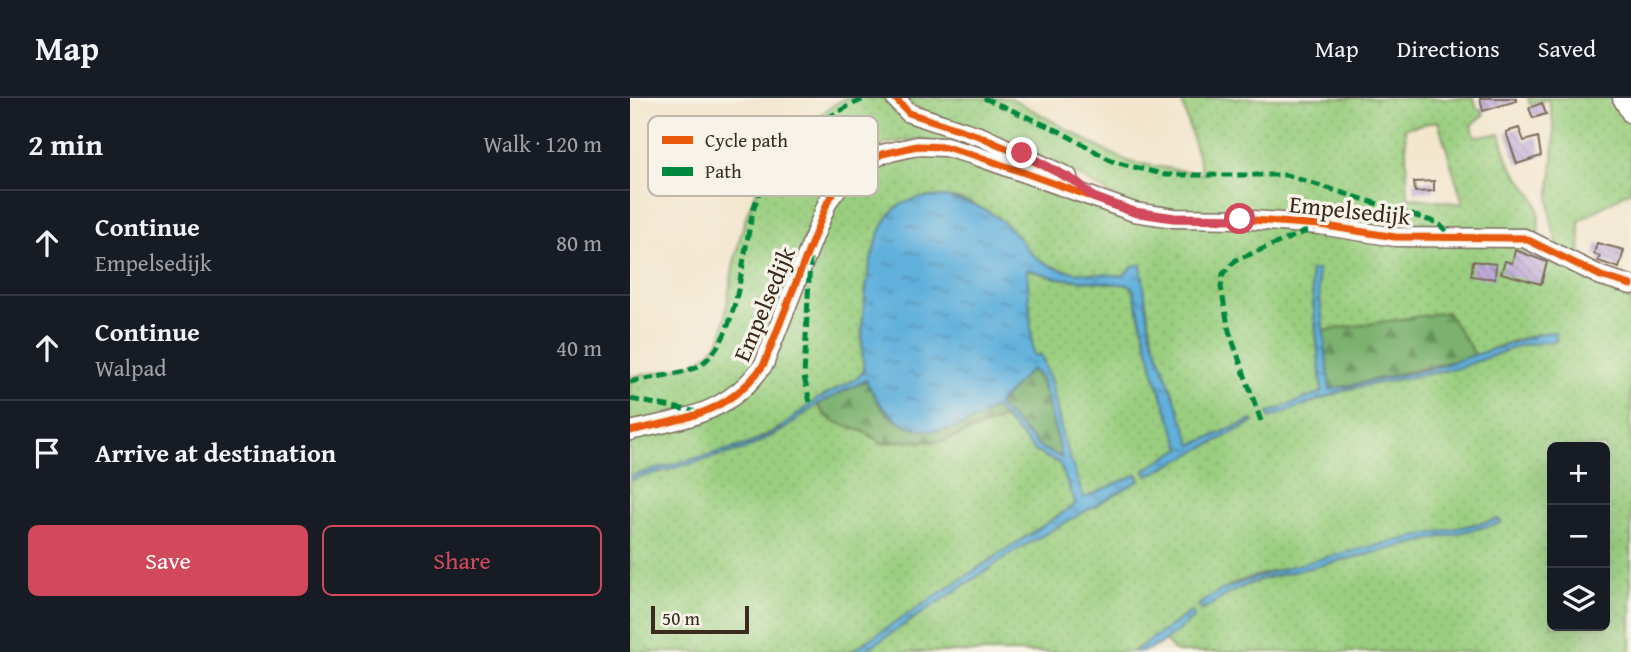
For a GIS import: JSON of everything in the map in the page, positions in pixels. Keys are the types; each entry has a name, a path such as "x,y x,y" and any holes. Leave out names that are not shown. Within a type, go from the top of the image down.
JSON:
{"street":[{"path":"895,98 909,113 982,137 1059,171 1093,197"},
{"path":"1622,98 1631,114"},
{"name":"Empelsedijk","path":"878,155 917,146 945,147 1035,174 1134,212 1174,218 1240,219 1321,225 1395,237 1524,238 1601,276 1631,285"},
{"name":"Empelsedijk","path":"630,431 702,414 731,399 753,380 764,364 832,196"}],"green space":[{"path":"845,98 888,98 894,112 910,122 959,136 1057,176 921,139 887,143 878,149 878,116 819,116"},
{"path":"901,98 1011,98 1130,162 1203,174 1181,98 1474,98 1477,109 1481,109 1484,114 1471,125 1475,136 1500,134 1509,162 1537,204 1538,236 1371,229 1130,205 1059,165 936,119","holes":["1438,121 1463,204 1408,197 1405,128"]},
{"path":"1528,98 1616,98 1631,123 1631,190 1579,221 1581,260 1558,248 1550,214 1554,135 1548,99 1530,105"},
{"path":"938,152 1099,205 1511,246 1631,288 1631,652 1176,652 1165,641 1193,617 1192,611 1133,652 863,652 1017,550 1140,480 1137,474 1084,499 1063,438 1051,382 1041,355 1033,356 1026,269 1057,278 1130,285 1133,289 1156,380 1182,448 1145,470 1148,475 1254,422 1252,420 1192,445 1158,358 1140,265 1134,265 1123,276 1062,270 1037,258 986,212 971,203 952,198 928,197 915,200 893,213 885,224 874,260 863,315 864,371 856,379 816,400 788,423 749,444 630,476 630,434 745,394 839,196 878,196 878,159","holes":["1310,270 1317,271 1321,331 1447,313 1476,356 1534,335 1554,332 1556,341 1521,345 1459,368 1348,389 1269,418 1268,413 1322,392","1498,519 1500,523 1262,579 1233,591 1203,610 1199,604 1237,582 1258,575"]},
{"path":"839,196 760,360 730,395 630,427 630,377 672,370 696,362 715,346 723,333 734,261 753,198"},
{"path":"1447,312 1476,356 1329,390 1321,331"},
{"path":"1031,369 1047,398 1063,458 1041,448 997,405"},
{"path":"867,380 883,409 895,419 923,430 953,428 982,416 994,407 1004,418 941,442 899,441 883,444 864,432 832,420 818,404"},
{"path":"818,404 832,420 864,432 883,444 899,441 941,442 1004,418 1036,452 1059,463 1076,504 850,652 630,652 630,480 748,448 783,430"}],"water":[{"path":"944,197 969,203 993,214 1013,231 1037,258 1062,270 1123,276 1134,265 1141,265 1150,331 1192,445 1252,420 1254,422 1148,476 1145,470 1181,448 1156,380 1133,289 1130,285 1057,278 1027,269 1033,355 1041,355 1051,382 1063,438 1084,498 1137,474 1140,480 1017,550 863,652 850,652 1076,504 1059,463 1036,452 994,407 957,427 922,430 905,424 890,414 866,380 818,404 783,430 748,448 630,480 630,476 749,444 779,429 816,400 856,379 864,371 862,333 866,285 871,261 886,221 901,204 919,198","holes":["1031,369 1041,377 1062,458 1041,448 997,405"]},
{"path":"1310,270 1317,270 1330,390 1434,368 1542,333 1555,332 1556,341 1521,345 1459,368 1348,389 1269,418 1268,413 1322,392"},
{"path":"1499,519 1501,523 1262,579 1233,591 1203,610 1198,607 1215,594 1247,580 1290,567"},
{"path":"1192,611 1194,617 1166,640 1150,649 1133,652"}],"building":[{"path":"1480,98 1516,98 1516,101 1483,111"},
{"path":"1542,103 1546,114 1533,118 1529,108"},
{"path":"1519,128 1524,141 1538,137 1541,156 1517,164 1506,132"},
{"path":"1434,181 1434,191 1415,192 1414,182"},
{"path":"1597,243 1624,250 1619,268 1598,261 1600,256 1594,254"},
{"path":"1515,250 1547,262 1541,284 1501,273 1505,261 1512,263"},
{"path":"1473,261 1496,264 1495,279 1471,276"}],"marked path":[{"path":"831,116 866,98"},
{"path":"984,98 1059,131 1114,162 1166,175 1286,175 1438,223 1452,237"},
{"path":"630,382 696,367 714,352 731,318 758,196"},
{"path":"1261,421 1229,331 1221,287 1223,274 1236,260 1314,228"},
{"path":"810,259 804,377 810,402"},
{"path":"630,399 698,412"}],"cycle path":[{"path":"895,98 909,113 982,137 1068,177"},
{"path":"878,156 917,146 945,147 1134,212 1174,218 1240,219 1320,225 1395,237 1524,238 1601,276 1631,285"},
{"path":"630,431 705,411 721,404 750,381 764,364 832,196"}],"route":[{"path":"1022,153 1059,171 1093,197 1134,212 1174,218 1240,219"}]}
